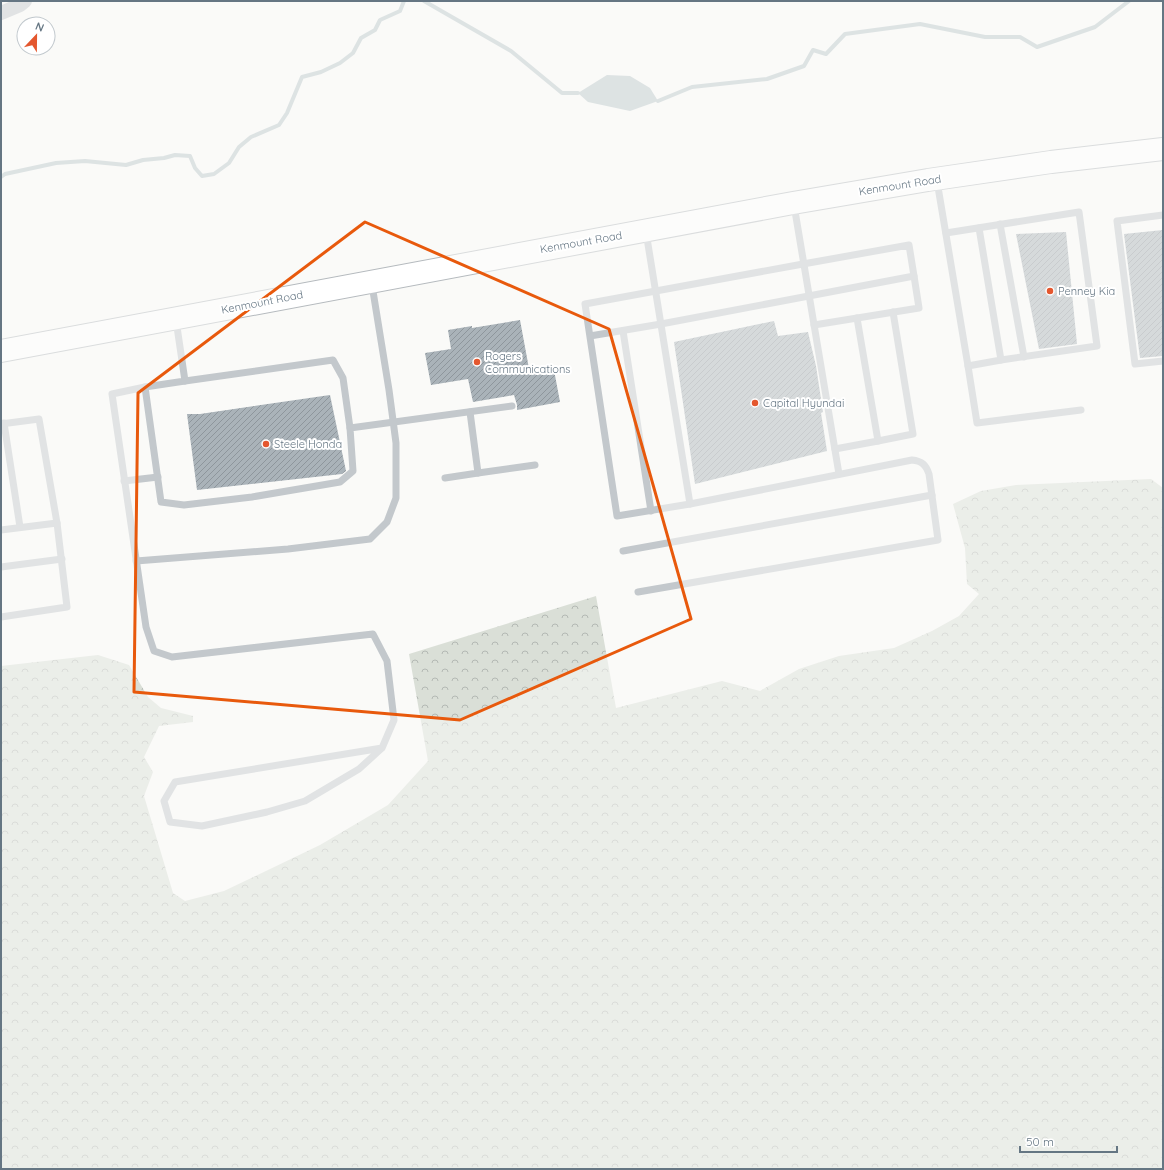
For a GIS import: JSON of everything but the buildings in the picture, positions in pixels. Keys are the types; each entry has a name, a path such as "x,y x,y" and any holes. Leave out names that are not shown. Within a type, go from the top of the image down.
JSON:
{"main road":[{"name":"Kenmount Road","path":"1,351 793,203 1051,162 1163,149"}],"street":[{"path":"1,13 20,5 25,1"}],"lane":[{"path":"937,179 977,423 1081,410"},
{"path":"793,203 839,474"},
{"path":"946,232 1079,212 1096,346 968,366"},
{"path":"1163,215 1117,221 1135,364 1163,361"},
{"path":"1000,224 1024,357"},
{"path":"979,228 1001,360"},
{"path":"646,230 690,504"},
{"path":"638,592 938,540 929,474 927,468 920,461 912,460 690,504 617,516 585,304 909,245 919,308 814,325"},
{"path":"590,336 809,297 914,276"},
{"path":"136,561 288,549 370,539 388,522 396,498 396,443 390,390 372,281"},
{"path":"835,448 913,434 893,312"},
{"path":"175,318 185,382"},
{"path":"857,318 878,441"},
{"path":"623,331 651,511"},
{"path":"145,387 162,502 184,505 252,497 340,482 354,471 343,378 333,360 145,387 112,394 146,627 154,650 172,657 373,634 387,661 394,720 382,748 359,769 305,801 267,812 202,826 170,822 164,802 175,782 382,748"},
{"path":"350,428 512,406"},
{"path":"470,412 478,473"},
{"path":"1,617 68,607 57,522 39,420 2,424 20,528"},
{"path":"445,478 535,465"},
{"path":"124,481 158,477"},
{"path":"623,551 932,495"},
{"path":"1,530 57,522"},
{"path":"1,567 62,559"}],"highlighted area":[{"path":"365,222 609,329 691,619 460,720 134,692 138,393"}],"green space":[{"path":"1151,479 1163,488 1163,1169 1,1169 1,666 98,655 129,665 148,697 161,708 193,716 193,722 159,726 144,757 153,772 144,796 173,893 185,901 224,891 320,845 388,805 428,761 409,654 596,596 616,708 722,681 760,691 799,669 839,656 894,648 932,631 959,616 979,594 967,584 965,548 953,504 981,491 1016,485"}],"shaded area":[{"path":"607,75 630,76 650,88 658,101 630,111 588,102 578,93"}],"waterway":[{"path":"1,177 5,174 56,163 85,161 126,165 143,160 164,158 175,155 190,156 195,168 202,176 214,174 229,163 239,147 251,137 279,125 287,113 302,77 321,72 340,63 353,53 361,38 375,30 380,20 400,11 404,1"},
{"path":"424,1 511,51 562,93 578,93"},
{"path":"658,101 692,87 767,79 804,66 813,50 826,54 845,34 920,24 985,37 1020,37 1037,47 1095,27 1129,1"}],"place":[{"name":"Penney Kia","path":"1050,291"},
{"name":"Rogers Communications","path":"477,362"},
{"name":"Capital Hyundai","path":"755,403"},
{"name":"Steele Honda","path":"266,444"}]}
